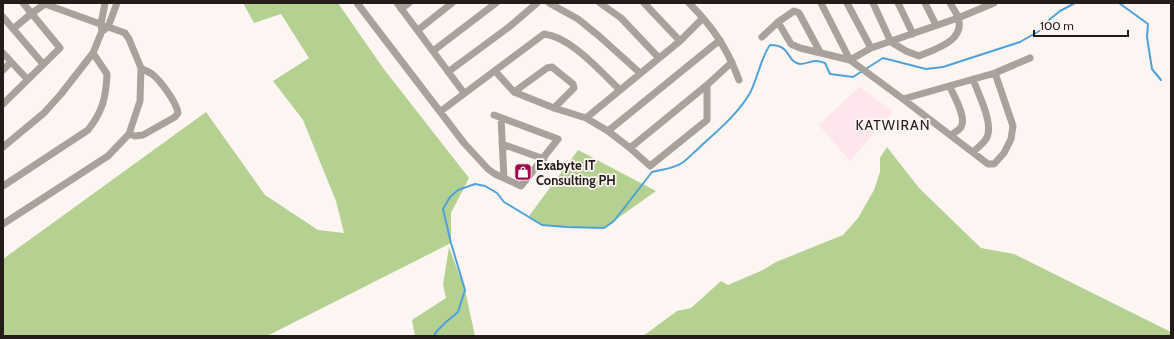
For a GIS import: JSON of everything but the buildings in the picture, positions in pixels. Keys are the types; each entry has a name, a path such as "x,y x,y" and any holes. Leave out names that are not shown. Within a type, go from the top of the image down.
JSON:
{"street":[{"path":"3,104 60,48 23,3"},
{"path":"104,27 105,3"},
{"path":"3,147 44,113 61,94 93,53 104,27 117,3"},
{"path":"357,3 464,143 488,169 504,178 521,186 544,159 558,139 497,117 502,144 504,178"},
{"path":"409,3 399,6 464,93"},
{"path":"418,30 452,3"},
{"path":"433,51 496,3"},
{"path":"448,72 537,3"},
{"path":"550,3 578,19 640,73"},
{"path":"600,3 621,18 659,58"},
{"path":"644,3 680,41"},
{"path":"689,3 704,18 720,40 732,62 739,80"},
{"path":"821,3 850,60"},
{"path":"847,3 871,48"},
{"path":"873,3 891,42 906,51 919,56 948,44 954,37 959,28 958,18 950,3"},
{"path":"898,3 913,34"},
{"path":"925,3 936,25"},
{"path":"850,60 871,48 958,18 977,6 994,3"},
{"path":"3,224 108,156 129,134 140,101 141,68 125,33 104,27 45,4 13,29"},
{"path":"762,37 778,22 794,11 800,13 820,52"},
{"path":"3,17 43,64"},
{"path":"586,118 680,41 704,18"},
{"path":"778,22 791,44 800,48 850,60 988,164 994,164 1004,153 1011,139 1013,126 995,74"},
{"path":"441,112 464,93 544,34 552,35 561,39 575,48 620,90"},
{"path":"608,132 720,40"},
{"path":"3,53 27,79"},
{"path":"3,186 88,130 96,120 104,103 107,74 93,53"},
{"path":"903,99 995,74 1030,58"},
{"path":"3,70 11,62"},
{"path":"630,148 707,85 732,62"},
{"path":"129,134 135,136 143,135 174,117 178,113 178,107 161,85 152,75 141,68"},
{"path":"514,92 547,68 552,68 573,84 574,88 554,108"},
{"path":"495,71 514,92 554,108 586,118 630,148 650,166 707,120 707,85"},
{"path":"973,79 987,118 989,131 986,140 973,152"},
{"path":"950,87 963,121 961,126 951,135"},
{"path":"502,144 544,159"}],"shaded area":[{"path":"859,87 893,111 850,161 819,125"}],"green space":[{"path":"243,3 338,3 383,68 469,178 451,213 451,243 267,336 3,336 3,259 206,112 265,195 318,230 344,233 336,201 303,120 273,81 309,58 281,14 254,23"},
{"path":"887,147 919,188 981,248 1014,254 1171,332 1171,334 1169,336 643,336 677,311 691,308 721,281 728,285 763,270 776,262 843,235 858,218 874,190 880,172 880,158"},
{"path":"578,150 656,191 604,228 542,225 529,216"},
{"path":"449,247 465,290 475,336 415,336 412,320 446,298 443,285"}],"waterway":[{"path":"434,336 436,332 458,312 465,290 443,209 450,197 458,190 475,184 485,186 497,193 504,202 542,225 604,228 614,221 652,172 671,168 682,163 740,108 750,93 764,55 770,45 782,48 792,60 800,64 817,61 825,63 830,74 853,77 883,58 926,69 943,67 1020,42 1041,30 1049,20 1060,11 1075,3"},
{"path":"1119,3 1148,24 1147,37 1152,69 1161,80"}],"place":[{"name":"Exabyte IT Consulting PH","path":"523,172"}],"district":[{"name":"KATWIRAN","path":"893,125"}]}
